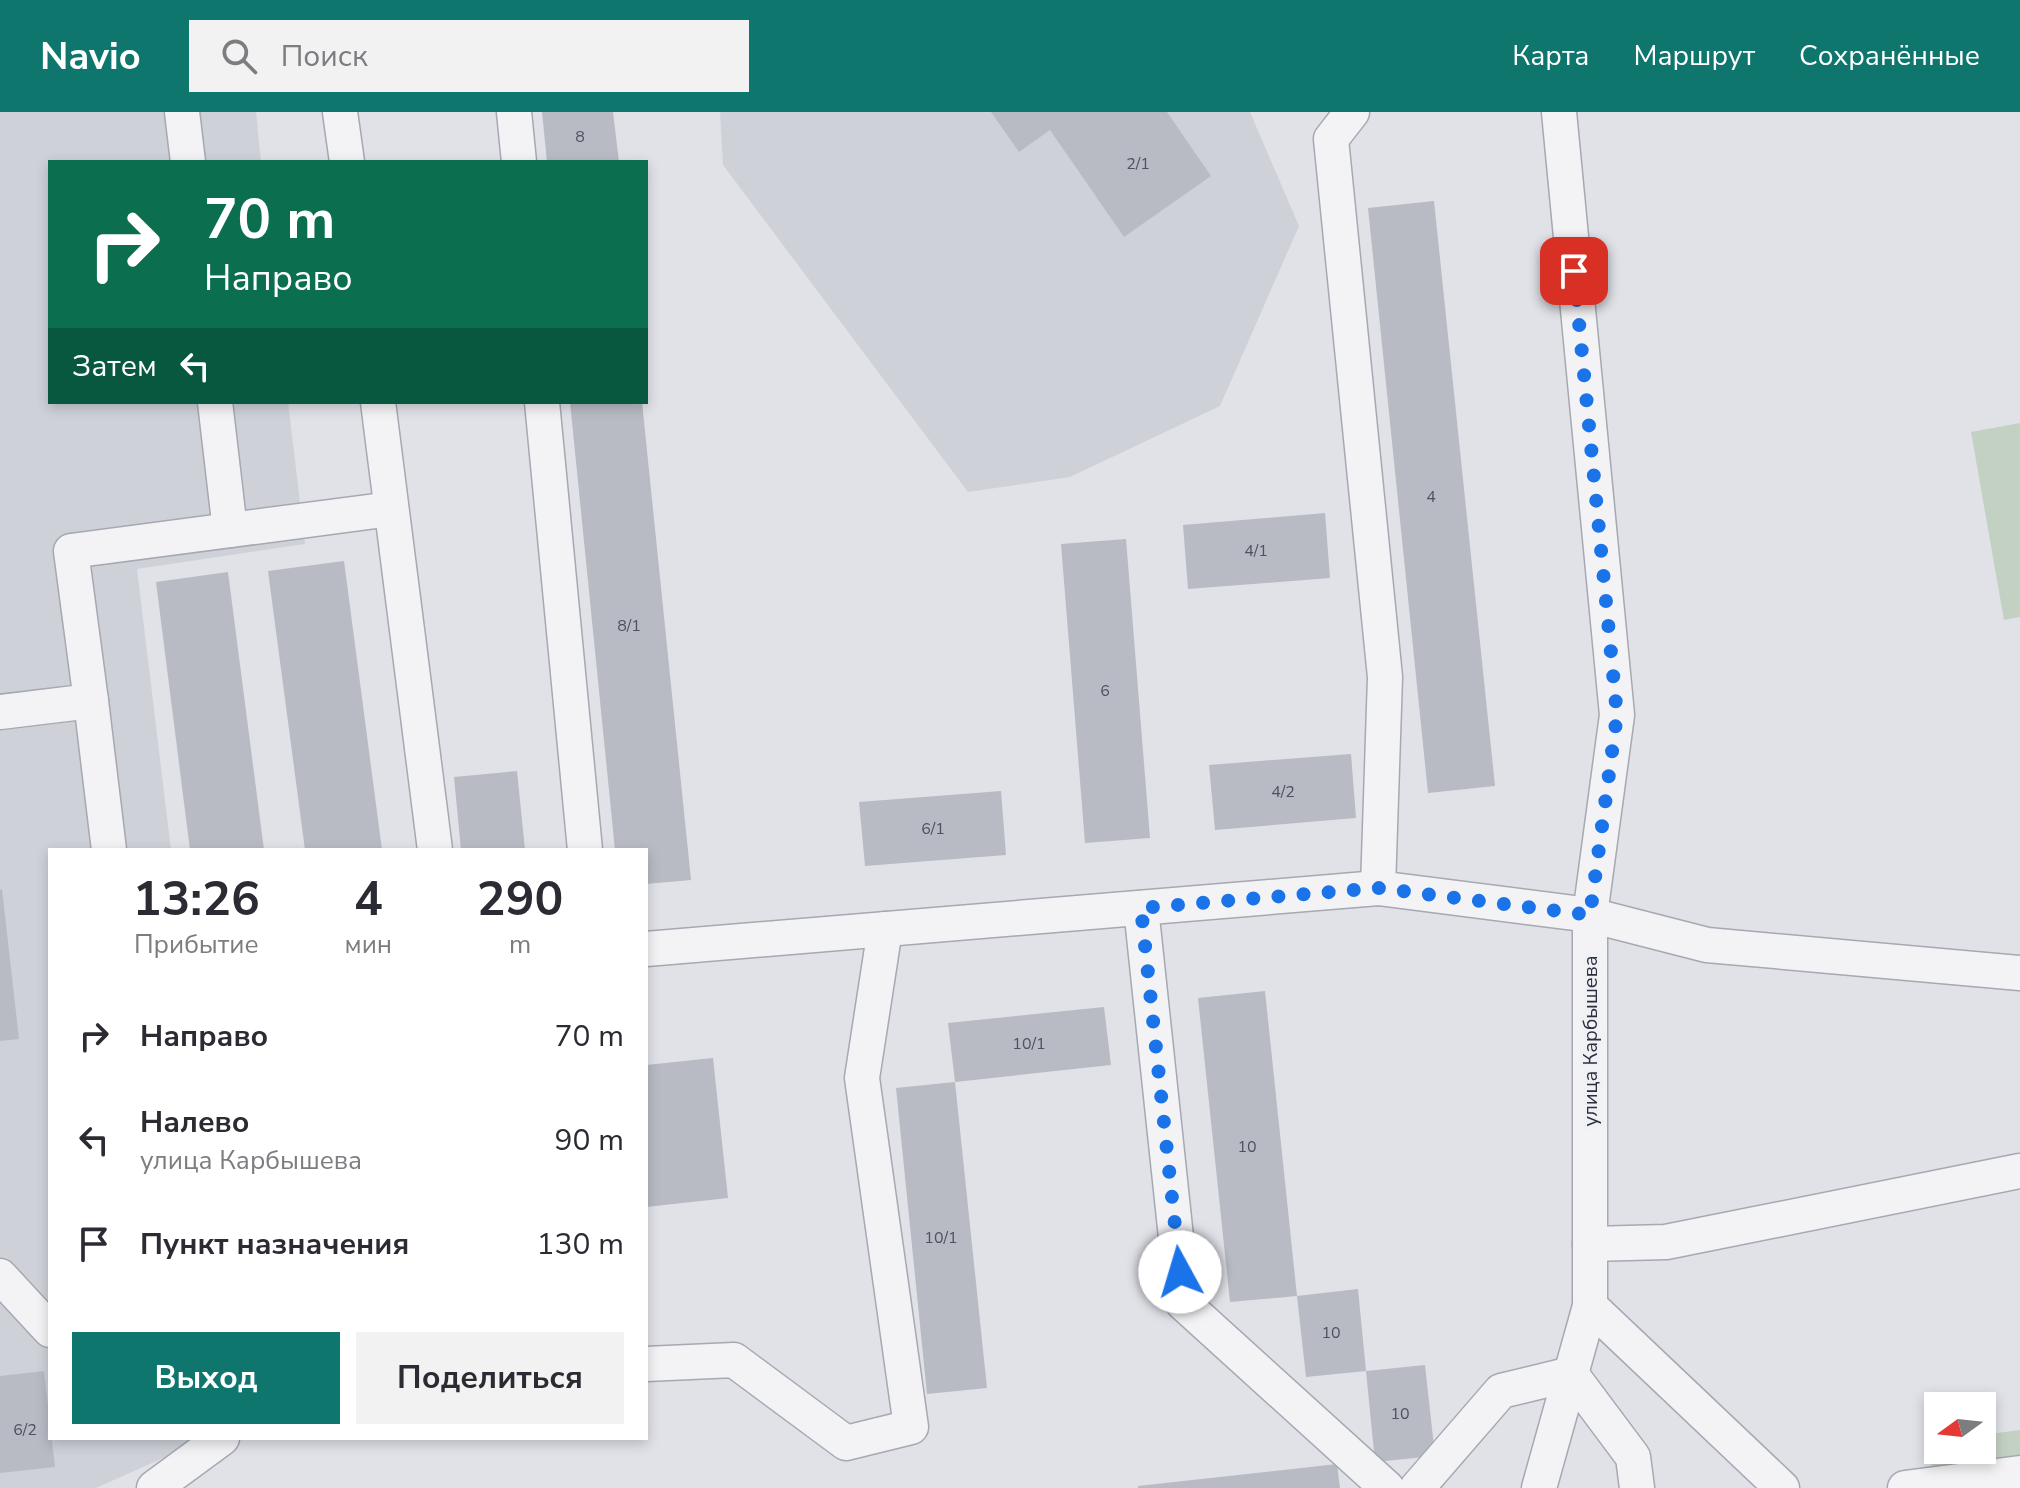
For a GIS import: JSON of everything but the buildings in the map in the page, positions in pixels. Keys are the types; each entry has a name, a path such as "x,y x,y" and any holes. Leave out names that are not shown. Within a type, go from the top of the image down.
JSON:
{"street":[{"path":"182,112 188,160"},
{"path":"340,112 347,160"},
{"path":"514,112 519,160"},
{"path":"1352,112 1331,139 1385,677 1378,888"},
{"name":"улица Карбышева","path":"1539,1488 1590,1306 1590,915 1617,715 1559,112"},
{"path":"215,404 230,530"},
{"path":"378,404 435,848"},
{"path":"542,404 585,848"},
{"path":"109,848 71,551 391,509"},
{"path":"0,712 91,701"},
{"path":"648,949 1378,888 1590,915 1707,945 2020,973"},
{"path":"1141,908 1183,1303 1387,1488"},
{"path":"648,1364 734,1360 846,1443 911,1427 862,1078 885,929"},
{"path":"1590,1244 1666,1242 2020,1171"},
{"path":"0,1276 48,1328"},
{"path":"1590,1306 1782,1488"},
{"path":"1417,1488 1501,1391 1571,1374 1633,1457 1637,1488"},
{"path":"154,1488 219,1440"},
{"path":"1905,1488 2020,1473"}],"shaded area":[{"path":"0,112 256,112 261,160 48,160 48,404 288,404 305,544 137,569 171,848 48,848 48,1440 204,1440 96,1488 0,1488"},
{"path":"720,112 1250,112 1299,226 1220,406 1070,477 968,492 723,165"}],"green space":[{"path":"2020,423 2020,617 2004,620 1971,432"},
{"path":"2020,1430 2020,1458 1996,1461 1996,1433"},
{"path":"1932,1464 1967,1464 1932,1468"}],"route":[{"path":"1180,1272 1141,908 1378,888 1590,915 1617,715 1574,271"}]}
